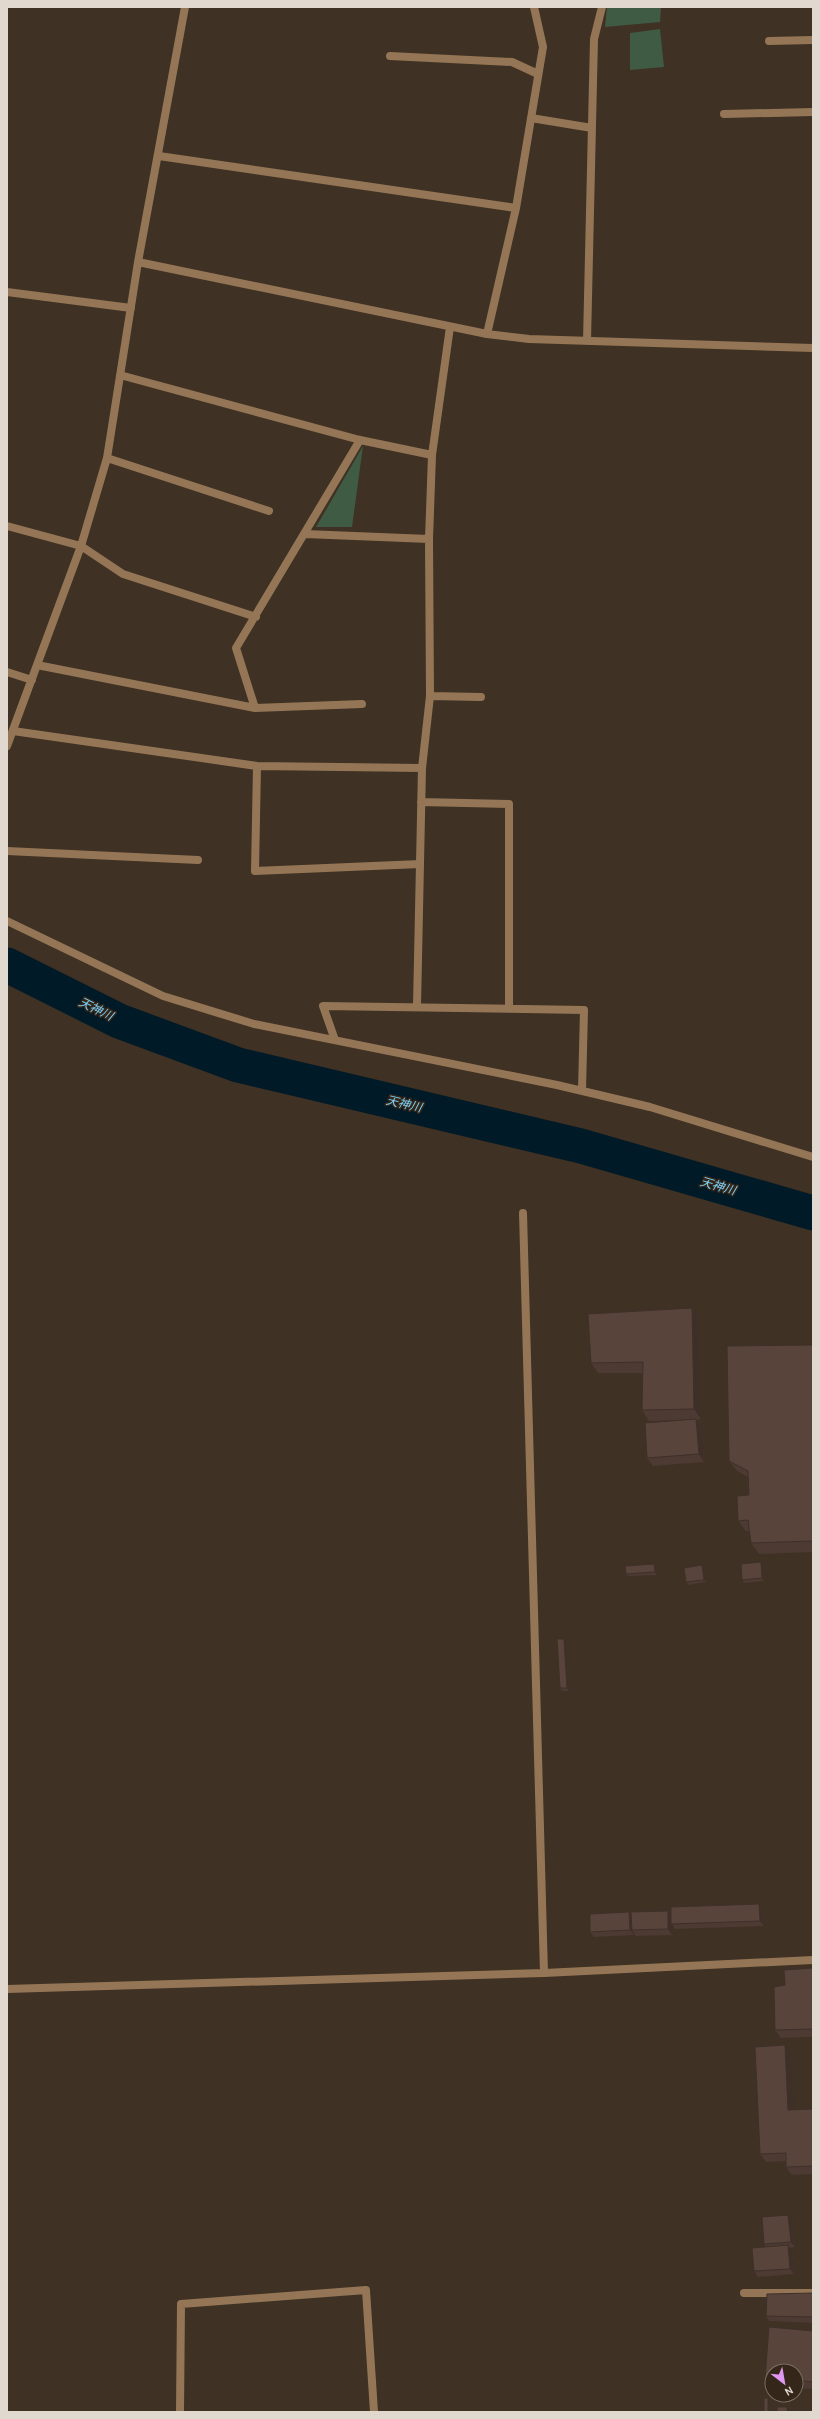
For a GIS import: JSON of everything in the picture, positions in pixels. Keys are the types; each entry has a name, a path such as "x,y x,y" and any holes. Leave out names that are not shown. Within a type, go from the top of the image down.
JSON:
{"street":[{"path":"7,746 81,546 107,458 138,262 159,156 185,7"},
{"path":"487,334 516,208 543,47 534,7"},
{"path":"587,341 594,39 602,7"},
{"path":"769,41 813,40"},
{"path":"390,56 512,62 538,74"},
{"path":"724,114 813,112"},
{"path":"531,118 592,128"},
{"path":"159,156 516,208"},
{"path":"138,262 487,334 530,339 813,348"},
{"path":"7,292 131,308"},
{"path":"417,1006 422,768 430,696 429,539 432,455 450,327"},
{"path":"120,375 360,440 432,455"},
{"path":"255,708 236,648 256,617 360,440"},
{"path":"107,458 269,511"},
{"path":"7,526 81,546 123,574 256,617"},
{"path":"305,534 429,539"},
{"path":"37,665 255,708 362,704"},
{"path":"7,672 32,680"},
{"path":"430,696 481,697"},
{"path":"13,731 258,766 422,768"},
{"path":"258,766 255,871 420,864"},
{"path":"421,802 509,804 509,1007"},
{"path":"7,851 198,860"},
{"path":"7,921 163,996 254,1024 582,1091 650,1107 813,1157"},
{"path":"335,1040 323,1006 509,1007 584,1010 582,1091"},
{"path":"523,1213 544,1974"},
{"path":"7,1989 544,1974 813,1960"},
{"path":"180,2412 181,2304 366,2290 374,2412"},
{"path":"744,2293 813,2293"}],"green space":[{"path":"607,7 661,7 660,22 605,27"},
{"path":"660,29 664,67 630,70 630,33"},
{"path":"363,446 352,527 316,527"}],"building":[{"path":"692,1308 694,1409 642,1410 643,1362 591,1363 588,1314"},
{"path":"813,1345 813,1541 751,1543 748,1520 738,1521 737,1496 749,1495 748,1471 729,1461 727,1346"},
{"path":"696,1419 699,1454 647,1458 645,1423"},
{"path":"761,1562 762,1578 742,1580 741,1564"},
{"path":"654,1564 655,1572 626,1574 625,1566"},
{"path":"702,1565 704,1580 686,1582 684,1568"},
{"path":"557,1639 564,1639 567,1688 560,1688"},
{"path":"759,1904 760,1921 671,1924 671,1907"},
{"path":"668,1911 668,1929 632,1930 631,1912"},
{"path":"629,1912 630,1930 590,1932 590,1914"},
{"path":"813,1968 813,2029 775,2030 774,1987 785,1985 784,1970"},
{"path":"785,2045 788,2110 813,2109 813,2166 786,2167 786,2153 760,2154 755,2047"},
{"path":"788,2215 791,2242 764,2244 762,2217"},
{"path":"788,2245 790,2269 754,2271 752,2248"},
{"path":"813,2293 813,2317 766,2316 767,2294"},
{"path":"769,2327 813,2331 813,2382 804,2381 804,2363 766,2363"},
{"path":"764,2403 768,2403 768,2412 764,2412"},
{"path":"777,2407 787,2407 787,2412 777,2412"}],"waterway":[{"name":"天神川","path":"7,965 119,1021 238,1065 581,1146 813,1213"}]}
